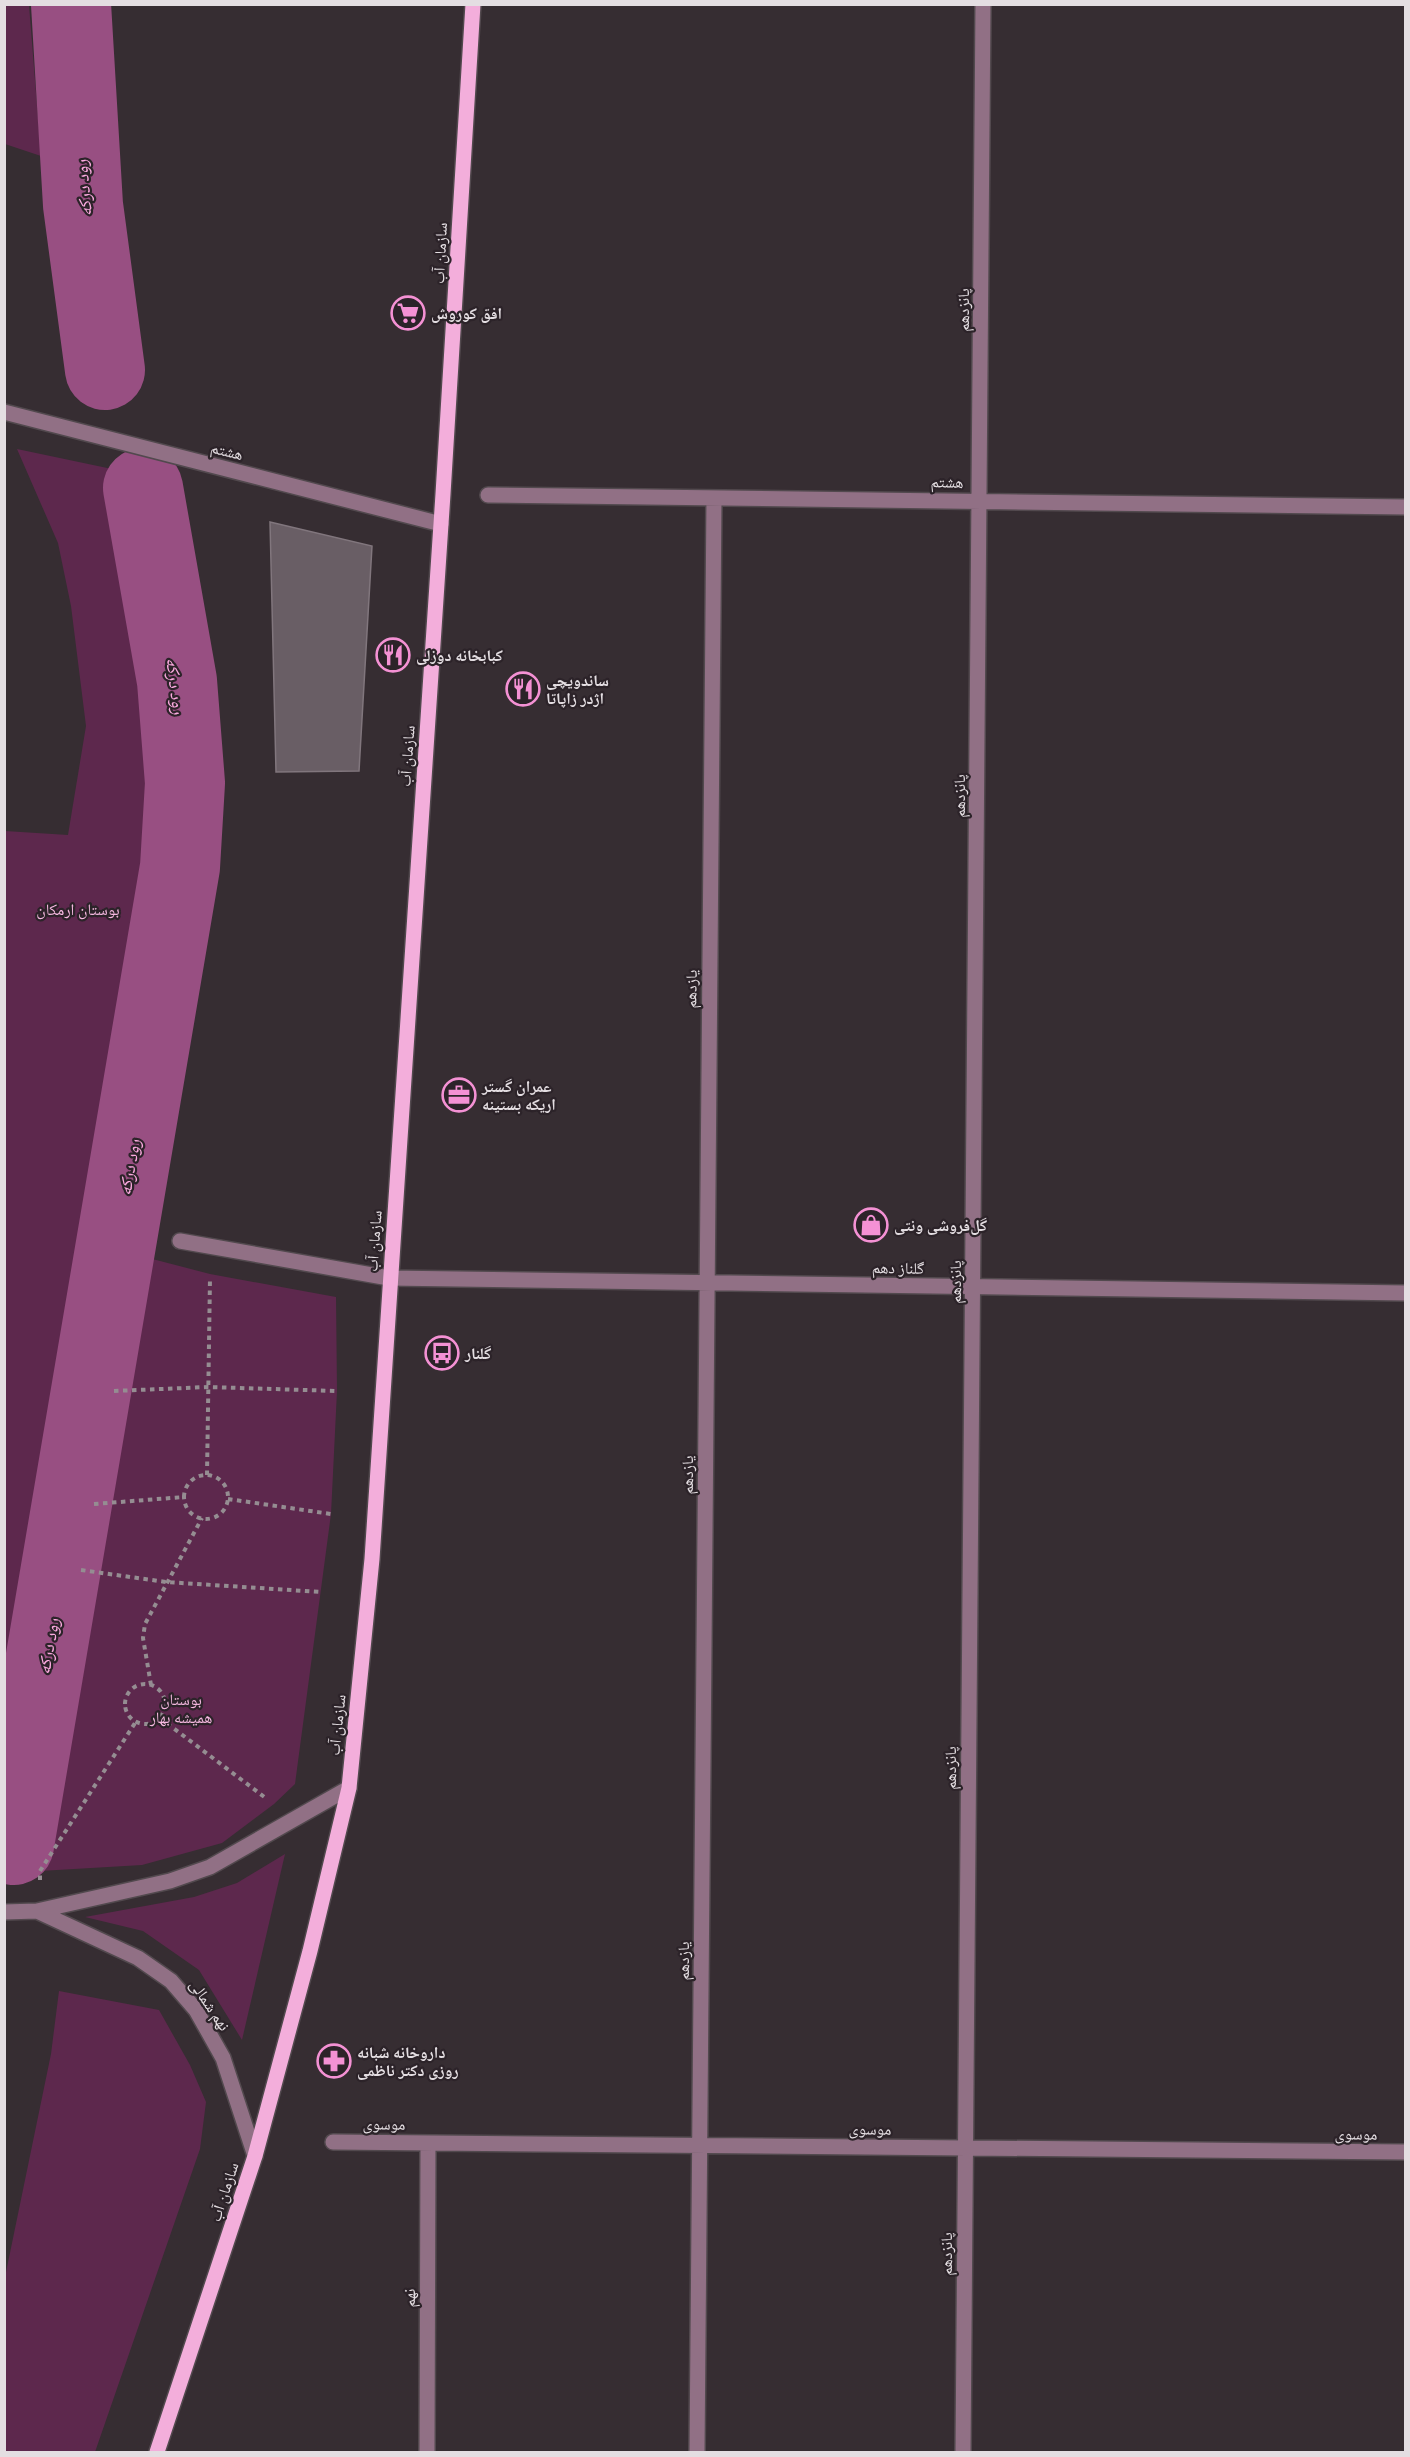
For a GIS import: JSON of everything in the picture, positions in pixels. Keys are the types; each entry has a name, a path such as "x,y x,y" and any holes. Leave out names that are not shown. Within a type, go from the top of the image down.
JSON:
{"main road":[{"name":"سازمان آب","path":"157,2452 255,2156 310,1951 349,1788 372,1559 441,524 472,4"}],"street":[{"name":"پانزدهم","path":"963,2452 983,4"},
{"name":"هشتم","path":"4,412 441,524"},
{"name":"هشتم","path":"488,495 1406,507"},
{"name":"یازدهم","path":"697,2452 714,498"},
{"name":"گلناز دهم","path":"180,1241 389,1278 1406,1293"},
{"path":"37,1911 170,1881 210,1867 349,1788"},
{"name":"نهم شمالی","path":"4,1911 37,1911 138,1958 171,1980 196,2010 223,2058 255,2156"},
{"name":"موسوی","path":"333,2142 1406,2152"},
{"name":"نهم","path":"427,2452 428,2143"}],"path":[{"path":"207,1475 210,1274"},
{"path":"114,1391 208,1387 337,1390"},
{"path":"151,1685 143,1638 145,1624 202,1518 222,1512 228,1499 224,1486 213,1476 207,1475 189,1483 184,1497 189,1511 202,1518"},
{"path":"94,1504 184,1497"},
{"path":"228,1499 331,1514"},
{"path":"81,1570 166,1582 321,1592"},
{"path":"138,1685 151,1685 157,1688 165,1699 160,1718 149,1724 135,1722 125,1707 128,1693 138,1685"},
{"path":"160,1718 274,1804"},
{"path":"37,1911 40,1871 135,1722"}],"green space":[{"path":"5,4 29,5 41,156 5,144"},
{"name":"بوستان ارمکان","path":"17,449 112,469 126,498 144,575 159,706 163,853 5,1744 5,831 68,835 86,726 71,606 58,543"},
{"name":"بوستان همیشه بهار","path":"137,1255 210,1274 336,1297 337,1391 331,1514 295,1784 274,1804 222,1843 142,1865 40,1871 33,1846"},
{"path":"285,1854 242,2040 199,1970 143,1931 85,1917 194,1897 237,1883"},
{"path":"59,1991 159,2010 190,2065 206,2102 200,2149 95,2452 5,2452 5,2277 51,2054"}],"building":[{"path":"270,522 372,546 359,771 276,772"}],"waterway":[{"name":"رود درکه","path":"71,4 83,205 105,370"},
{"name":"رود درکه","path":"14,1845 180,867 185,783 177,681 143,488"}],"place":[{"name":"افق کوروش","path":"408,313"},
{"name":"کبابخانه دوزلی","path":"393,655"},
{"name":"ساندویچی اژدر زاپاتا","path":"523,689"},
{"name":"عمران گستر اریکه بستینه","path":"459,1095"},
{"name":"گل‌فروشی ونتی","path":"871,1225"},
{"name":"گلنار","path":"442,1353"},
{"name":"داروخانه شبانه روزی دکتر ناظمی","path":"334,2061"}]}
